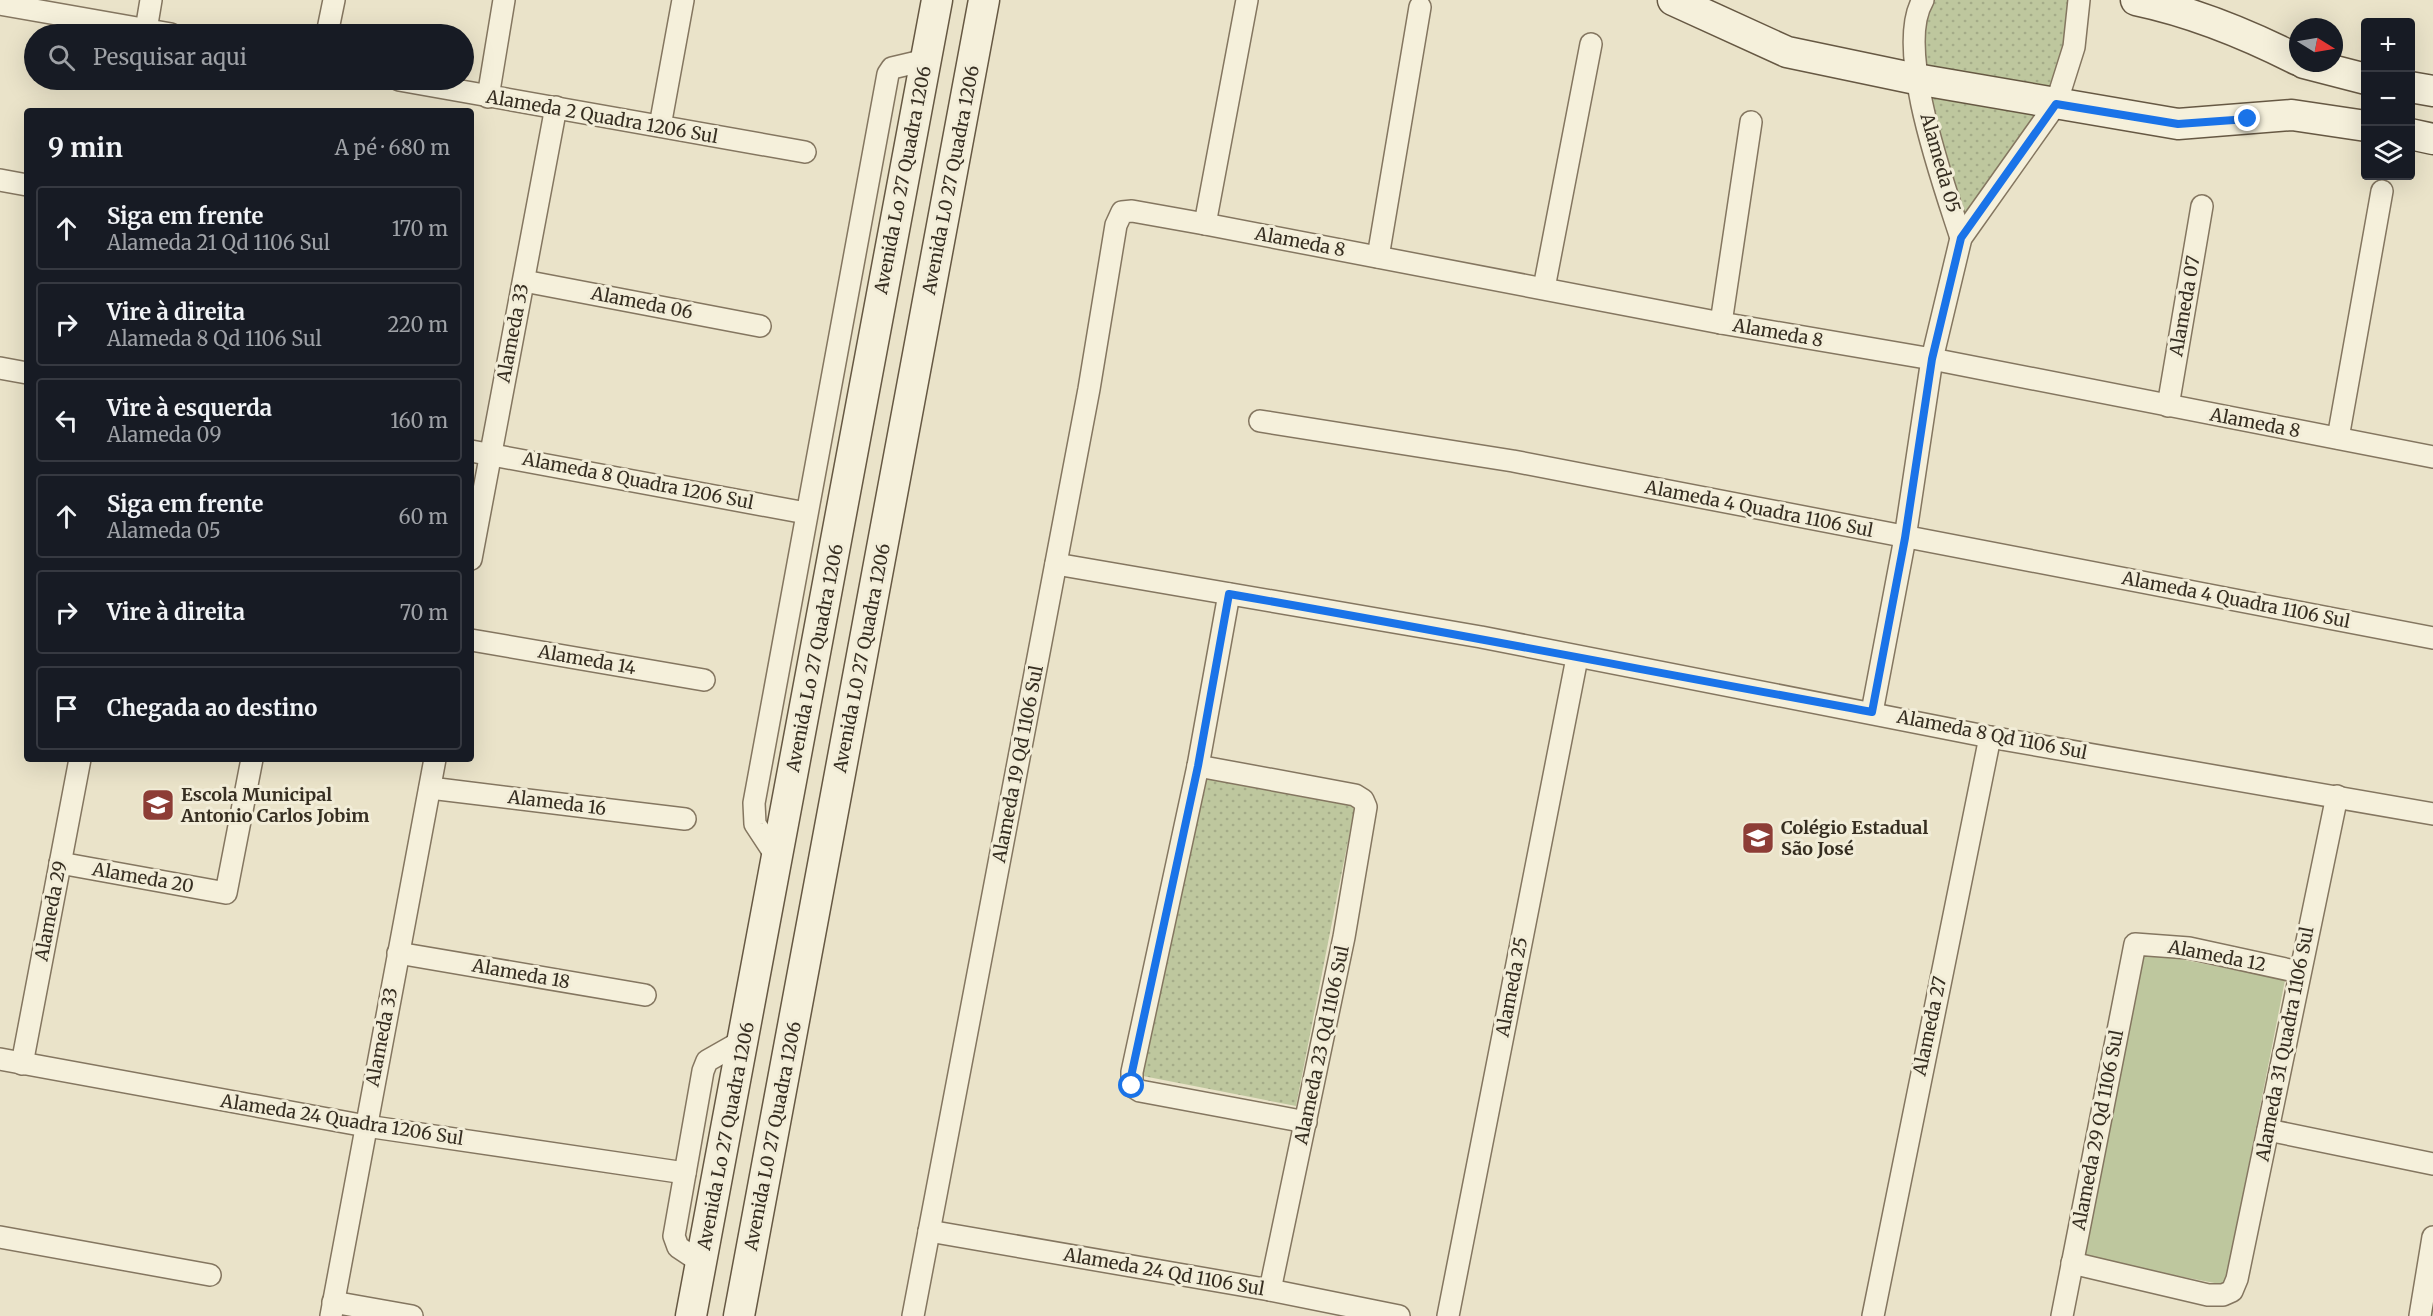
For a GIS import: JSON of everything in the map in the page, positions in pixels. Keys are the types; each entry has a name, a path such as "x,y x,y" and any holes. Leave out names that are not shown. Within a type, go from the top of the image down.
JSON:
{"main road":[{"name":"Avenida Lo 27 Quadra 1206","path":"691,1316 937,0"},
{"name":"Avenida L0 27 Quadra 1206","path":"739,1316 984,0"},
{"path":"1673,0 1787,52 1916,79 2178,124 2292,115 2361,125"},
{"path":"2136,0 2178,9 2289,56"},
{"path":"2339,72 2361,78"},
{"path":"2415,88 2433,91"},
{"path":"2415,135 2433,139"}],"street":[{"path":"147,24 151,0"},
{"path":"329,24 334,0"},
{"path":"488,98 504,0"},
{"path":"660,126 683,0"},
{"path":"1205,224 1247,0"},
{"name":"Alameda 05","path":"1923,0 1914,26 1916,79 1961,238"},
{"name":"Alameda 05","path":"1961,238 2056,104 2074,47 2079,0"},
{"path":"0,4 112,24"},
{"path":"1378,257 1420,8"},
{"path":"1544,288 1591,44"},
{"path":"778,859 755,824 754,803 806,513 888,74 892,68 926,60"},
{"name":"Alameda 2 Quadra 1206 Sul","path":"448,90 805,152"},
{"name":"Alameda 33","path":"474,523 480,452 524,281 556,107"},
{"path":"1721,323 1751,122"},
{"path":"0,180 24,184"},
{"path":"2338,438 2382,191"},
{"name":"Alameda 07","path":"2168,406 2202,206"},
{"name":"Alameda 8","path":"1122,212 1132,211 1205,224 1721,323 1932,359 2433,457"},
{"name":"Alameda 19 Qd 1106 Sul","path":"913,1316 1089,389 1116,225 1122,212"},
{"path":"1872,712 1905,538 1932,359 1961,238"},
{"name":"Alameda 06","path":"524,281 760,326"},
{"path":"0,368 24,372"},
{"path":"829,389 864,392"},
{"name":"Alameda 4 Quadra 1106 Sul","path":"1260,421 1514,462 1905,538 2188,589 2433,638"},
{"path":"819,444 854,449"},
{"name":"Alameda 8 Quadra 1206 Sul","path":"480,452 806,513"},
{"name":"Alameda 8 Qd 1106 Sul","path":"1056,564 1481,637 1577,658 1872,712 1990,737 2433,814"},
{"path":"1229,594 1198,766 1132,1072 1132,1086 1140,1091 1306,1122"},
{"name":"Alameda 14","path":"474,641 704,680"},
{"name":"Alameda 25","path":"1448,1316 1577,658"},
{"name":"Alameda 27","path":"1874,1316 1990,737"},
{"name":"Alameda 29","path":"22,1064 79,762"},
{"name":"Alameda 20","path":"60,863 226,893 251,762"},
{"name":"Alameda 33","path":"332,1309 434,762"},
{"name":"Alameda 23 Qd 1106 Sul","path":"1198,766 1355,795 1363,800 1366,807 1344,937 1270,1290"},
{"name":"Alameda 16","path":"430,788 685,819"},
{"name":"Alameda 31 Quadra 1106 Sul","path":"2072,1263 2208,1295 2223,1295 2232,1291 2237,1279 2337,796"},
{"name":"Alameda 12","path":"2135,944 2189,948 2299,972"},
{"name":"Alameda 29 Qd 1106 Sul","path":"2062,1316 2135,944"},
{"name":"Alameda 18","path":"398,953 645,995"},
{"path":"702,1263 678,1248 674,1236 707,1060 744,1040"},
{"name":"Alameda 24 Quadra 1206 Sul","path":"0,1059 366,1126 686,1173"},
{"path":"2268,1130 2433,1164"},
{"name":"Alameda 24 Qd 1106 Sul","path":"929,1231 1270,1290 1399,1316"},
{"path":"0,1237 210,1275"},
{"path":"2420,1316 2433,1237"},
{"path":"332,1309 412,1316"}],"green space":[{"path":"1927,0 2070,0 2067,73 1961,238 1916,79"},
{"path":"1203,775 1355,805 1296,1106 1143,1076"},
{"path":"2140,951 2285,980 2225,1285 2079,1257"}],"place":[{"name":"Escola Municipal Antonio Carlos Jobim","path":"158,805"},
{"name":"Colégio Estadual São José","path":"1758,838"}],"route":[{"path":"1132,1086 1132,1072 1198,766 1229,594 1481,637 1577,658 1872,712 1905,538 1932,359 1961,238 2056,104 2178,124 2248,119"}]}
